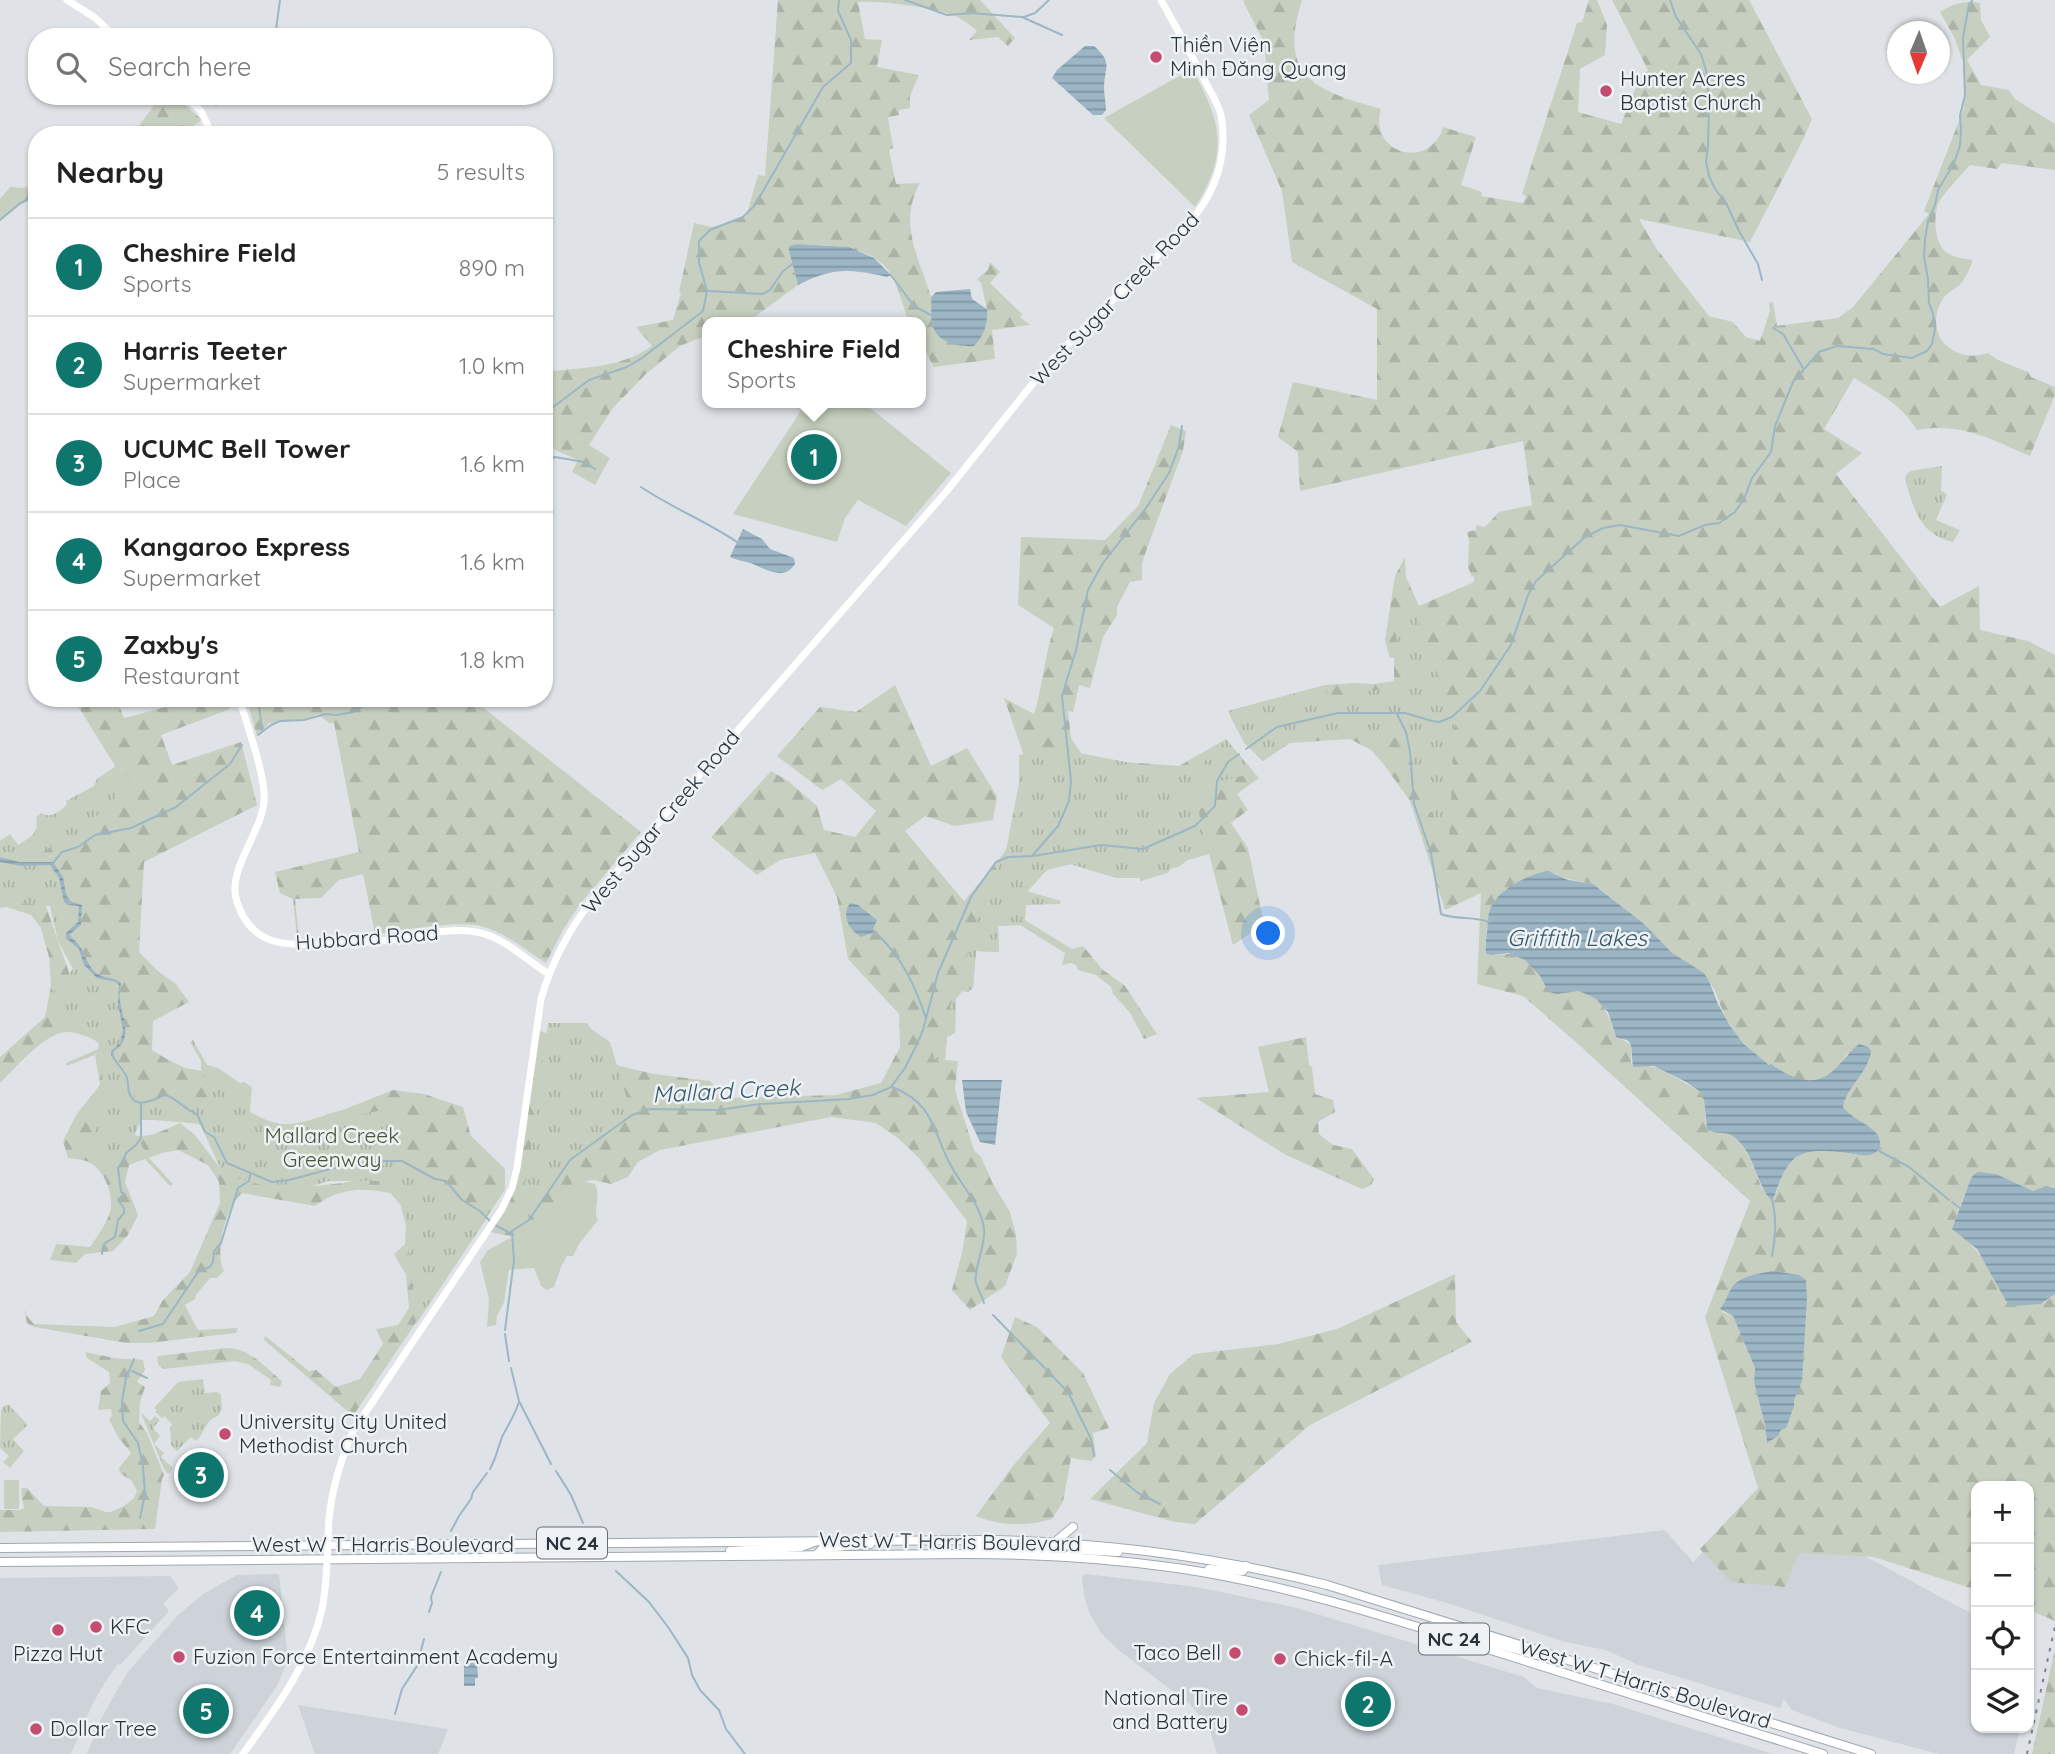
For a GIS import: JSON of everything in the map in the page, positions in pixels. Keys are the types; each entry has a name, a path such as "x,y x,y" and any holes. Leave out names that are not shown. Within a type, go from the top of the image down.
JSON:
{"main road":[{"path":"67,0 106,28"},
{"name":"West Sugar Creek Road","path":"243,1754 288,1690 307,1652 322,1607 336,1479 353,1431 502,1209 512,1188 538,1014 549,974 564,943 589,904 946,492 1049,363 1185,228 1214,187 1221,164 1223,140 1220,113 1161,0"},
{"path":"194,105 209,126"},
{"name":"Hubbard Road","path":"242,707 264,791 262,813 235,885 237,903 253,930 269,940 296,945 372,942 475,932 498,940 549,974"},
{"path":"1055,1542 1073,1527"},
{"path":"816,1555 823,1548 852,1547 887,1540"},
{"name":"West W T Harris Boulevard","path":"0,1548 887,1540 1072,1542 1134,1548 1246,1566 1327,1585 1871,1754"},
{"path":"682,1556 801,1547 817,1541"},
{"path":"966,1554 968,1548 974,1546 1030,1541"},
{"path":"1001,1554 1007,1550 1062,1548 1072,1542"},
{"path":"1067,1556 1078,1550 1191,1560 1200,1558"},
{"name":"West W T Harris Boulevard","path":"0,1562 966,1554 1067,1556 1124,1561 1251,1582 1325,1600 1823,1754"},
{"path":"1124,1561 1135,1559 1238,1572 1243,1571 1246,1566"},
{"path":"1383,1617 1467,1635 1482,1632"},
{"path":"1472,1644 1486,1641 1551,1659 1580,1663"}],"shaded area":[{"path":"1757,1498 1971,1613 1971,1733 2019,1733 2014,1754 1939,1754 1840,1728 1792,1710 1784,1699 1780,1708 1636,1664 1606,1650 1565,1642 1447,1603 1382,1585 1378,1565 1665,1530 1693,1562"},
{"path":"279,1574 288,1660 277,1686 230,1754 87,1754 101,1719 127,1673 177,1616 203,1594 237,1575"},
{"path":"1086,1574 1197,1587 1297,1608 1524,1677 1537,1688 1613,1704 1773,1754 1217,1754 1211,1734 1191,1705 1121,1652 1101,1633 1085,1600 1082,1579"},
{"path":"170,1576 179,1588 163,1604 169,1611 120,1665 118,1664 104,1684 71,1754 0,1754 0,1578"},
{"path":"298,1705 448,1729 438,1754 315,1754"}],"green space":[{"path":"778,0 980,0 1015,38 1008,46 998,37 969,40 977,31 950,14 904,5 858,2 865,39 882,40 877,67 919,75 910,96 910,108 899,110 899,115 888,117 893,148 889,150 896,184 920,183 914,198 910,225 931,298 933,327 987,309 981,283 977,279 988,270 990,262 1000,272 990,283 1030,325 992,330 995,359 934,367 926,352 926,317 907,317 892,276 884,265 874,257 849,248 797,244 790,246 798,285 754,317 702,317 702,337 680,346 646,374 612,409 589,445 610,458 595,485 572,472 578,460 553,449 553,371 614,363 640,354 652,346 636,327 673,320 681,293 679,292 694,223 712,227 746,217 758,175 765,176"},
{"path":"1302,0 1295,48 1299,64 1308,77 1338,95 1381,109 1379,124 1383,137 1391,146 1402,151 1414,153 1426,149 1436,141 1443,127 1476,137 1461,185 1482,192 1481,196 1523,203 1526,196 1522,194 1577,23 1582,22 1589,0 1597,0 1607,25 1605,55 1580,69 1578,112 1621,124 1635,90 1648,70 1612,0 1749,0 1812,119 1803,140 1750,242 1639,219 1656,248 1709,316 1733,322 1746,337 1760,341 1770,311 1769,303 1773,302 1777,326 1838,318 1853,307 1929,214 1924,211 1964,108 1964,64 1950,30 1950,21 1945,21 1940,12 1959,3 1980,3 1981,20 1990,37 1967,60 1981,85 2009,90 2015,99 2055,124 2055,170 2002,163 1997,169 1970,165 1940,200 1936,217 1938,240 1945,251 1956,257 1973,260 1963,281 1946,295 1938,308 1936,324 1940,338 1960,354 1969,356 1988,353 2055,387 2055,395 2030,456 1989,438 1962,430 1917,430 1897,406 1854,378 1824,429 1862,453 1836,474 1940,607 1979,586 1980,630 2028,641 2055,655 2055,1188 2052,1186 2033,1191 1973,1175 1953,1230 1969,1242 1997,1277 2030,1304 2044,1303 2055,1294 2055,1621 2034,1612 2034,1481 1971,1481 1971,1588 1874,1557 1799,1553 1785,1587 1731,1582 1700,1549 1758,1488 1705,1317 1750,1201 1523,996 1477,984 1481,893 1445,910 1410,801 1371,750 1350,739 1290,743 1263,761 1247,744 1231,718 1228,711 1326,685 1394,681 1394,658 1390,658 1385,640 1395,576 1405,557 1406,577 1419,606 1474,582 1474,576 1472,577 1468,567 1467,532 1476,530 1476,525 1485,527 1499,512 1532,505 1523,441 1300,491 1298,452 1278,437 1293,382 1377,400 1377,309 1292,262 1282,191 1249,115 1269,100 1264,42 1243,1","holes":["1555,873 1600,889 1676,956 1706,978 1737,1035 1758,1056 1783,1073 1810,1081 1830,1074 1848,1053 1870,1059 1843,1107 1848,1114 1873,1130 1858,1155 1828,1151 1804,1153 1786,1167 1776,1193 1762,1189 1750,1158 1740,1143 1728,1134 1711,1132 1706,1124 1704,1100 1699,1091 1659,1068 1631,1063 1631,1046 1616,1037 1607,1013 1597,999 1582,991 1559,993 1549,990 1534,968 1518,956 1486,954 1489,913","1753,1275 1794,1400 1781,1429 1767,1442 1754,1382 1755,1368 1733,1316 1722,1312 1731,1289 1738,1281"]},
{"path":"1192,69 1210,106 1218,138 1213,170 1195,207 1104,118"},
{"path":"154,105 185,105 202,120 193,126 139,126"},
{"path":"28,186 28,199 0,218 0,199 10,187"},
{"path":"803,408 870,408 951,473 906,526 858,500 845,518 837,542 733,514"},
{"path":"1171,425 1186,431 1183,451 1145,554 1142,580 1130,582 1117,607 1117,615 1103,637 1090,688 1079,685 1073,712 1068,711 1071,738 1085,759 1179,766 1226,739 1259,778 1237,794 1248,810 1231,823 1248,848 1264,924 1233,945 1209,854 1187,860 1167,873 1140,881 1140,878 1117,878 1070,864 1047,870 1027,892 1025,920 1072,949 1083,946 1103,970 1125,986 1157,1034 1144,1039 1130,1013 1113,994 1111,987 1096,975 1078,970 1076,965 1062,965 1065,953 1020,925 998,926 999,952 976,951 973,988 968,992 962,991 956,999 955,1033 947,1037 945,1060 958,1061 955,1090 974,1150 981,1157 1010,1212 1016,1235 1017,1254 1005,1286 970,1310 952,1290 967,1221 918,1157 899,1139 876,1123 831,1117 660,1150 638,1162 628,1177 611,1184 594,1180 572,1183 550,1216 528,1237 486,1231 512,1188 536,1029 587,1049 616,1065 654,1074 710,1081 723,1098 836,1095 881,1083 900,1047 899,1014 848,959 837,897 815,853 780,860 757,875 711,837 771,771 788,781 817,806 824,830 855,837 876,811 841,779 822,790 777,756 820,707 856,712 895,685 931,766 967,748 997,796 993,820 955,826 925,816 905,831 964,901 1006,851 1024,756 1004,698 1034,714 1054,628 1018,605 1021,537 1105,540 1138,506"},
{"path":"1942,466 1941,491 1947,494 1936,520 1960,530 1953,542 1925,527 1915,510 1905,479 1910,471"},
{"path":"1414,609 1455,723 1448,861 1402,733 1353,730 1315,732 1293,740 1263,761 1244,743 1228,711 1326,685 1328,697 1403,686 1393,612"},
{"path":"79,707 120,707 124,718 166,707 229,707 161,735 172,765 241,742 257,805 144,862 139,952 176,984 189,1002 153,1021 152,1050 185,1068 215,1073 255,1117 283,1125 310,1123 393,1090 424,1094 463,1107 471,1136 505,1169 505,1190 480,1227 411,1169 211,1132 183,1114 158,1120 134,1120 68,940 49,872 0,863 31,846 120,774"},
{"path":"249,707 482,707 641,832 580,904 546,963 500,933 473,925 446,925 375,934 363,874 339,880 321,898 295,899 297,937 293,899 280,893 275,872 359,852 334,723 329,723 318,714 304,720 269,723 257,736"},
{"path":"1226,739 1254,773 1193,788 1209,854 1187,860 1167,873 1140,881 1140,878 1117,878 1070,864 1047,870 1027,891 1061,901 1060,904 1026,905 1025,920 1020,925 998,926 999,952 976,951 973,988 968,992 962,991 956,999 955,1033 947,1037 945,1060 931,1059 961,976 978,918 1019,814 1019,755 1059,749 1192,775"},
{"name":"Mallard Creek Greenway","path":"119,764 131,783 62,848 55,844 31,860 33,863 48,859 63,887 63,897 69,905 80,907 80,923 68,937 84,955 84,966 105,980 111,979 118,987 125,1034 116,1056 135,1097 145,1104 164,1096 208,1098 201,1061 190,1042 193,1040 207,1065 218,1068 240,1083 244,1082 252,1087 250,1112 271,1122 296,1123 338,1111 351,1117 395,1107 402,1161 435,1179 446,1181 462,1200 487,1218 416,1324 405,1210 380,1181 328,1181 292,1193 231,1177 228,1185 200,1124 142,1119 135,1134 149,1158 173,1184 170,1186 129,1142 116,1164 87,1152 103,1101 102,1055 99,1053 67,1066 66,1063 98,1049 99,1044 49,998 73,969 58,941 50,906 0,901 0,841 10,834 18,845 35,831 36,817 41,813 52,815 58,812 67,804 66,801 94,786 97,779"},
{"path":"0,875 40,889 74,987 99,1042 75,1033 58,1034 31,1052 0,1083 0,1057 45,1017 51,986 49,957 41,928 31,915 6,907 0,908"},
{"path":"548,1023 587,1023 610,1042 632,1115 570,1160 529,1220 509,1233 501,1230 517,1205 527,1177"},
{"path":"1306,1037 1315,1094 1333,1100 1335,1112 1318,1122 1319,1134 1333,1145 1352,1149 1374,1179 1371,1185 1362,1189 1286,1155 1196,1098 1269,1092 1258,1047"},
{"path":"101,1052 117,1132 135,1136 149,1135 180,1123 195,1135 223,1172 305,1187 382,1175 477,1232 353,1416 264,1340 265,1336 309,1371 316,1370 336,1387 360,1379 383,1344 376,1329 398,1325 409,1308 406,1275 394,1254 405,1244 406,1226 398,1195 355,1190 325,1199 315,1206 242,1193 231,1208 223,1230 220,1253 224,1271 217,1278 210,1278 195,1299 185,1305 198,1330 238,1328 236,1333 126,1343 34,1327 27,1323 24,1309 34,1324 115,1327 154,1316 163,1300 190,1272 220,1203 219,1182 208,1165 178,1150 162,1153 129,1165 125,1182 138,1215 128,1235 113,1251 85,1254 76,1263 50,1260 56,1244 90,1247 110,1212 110,1194 103,1176 88,1162 68,1158 63,1141 76,1115 100,1085 95,1055"},
{"path":"573,1176 595,1184 598,1194 598,1220 573,1256 567,1256 554,1287 547,1290 541,1286 534,1268 509,1270 504,1302 496,1325 487,1327 489,1299 480,1262 488,1250 525,1230"},
{"path":"1455,1274 1456,1322 1472,1342 1310,1425 1195,1524 1175,1522 1090,1499 1147,1443 1154,1403 1170,1374 1194,1354 1278,1344 1337,1329"},
{"path":"1015,1317 1037,1327 1083,1373 1109,1428 1093,1433 1096,1456 1091,1461 1071,1458 1063,1502 1052,1519 1023,1524 995,1522 976,1516 1012,1467 1050,1423 1001,1357"},
{"path":"225,1348 249,1354 282,1381 280,1387 270,1385 271,1380 248,1364 235,1361 164,1369 159,1366 157,1360 158,1356"},
{"path":"85,1352 143,1360 145,1370 137,1382 145,1387 140,1402 139,1422 147,1433 164,1475 155,1529 0,1532 0,1510 24,1508 22,1488 27,1488 44,1506 91,1507 106,1512 124,1506 134,1498 137,1491 132,1481 120,1473 119,1468 131,1453 118,1437 109,1419 112,1416 111,1409 98,1410 101,1391 110,1383 109,1372 87,1358"},
{"path":"203,1379 205,1393 217,1392 221,1395 222,1409 196,1441 191,1437 177,1451 171,1445 172,1424 155,1412 157,1410 154,1408 178,1382"},
{"path":"5,1405 9,1405 28,1425 13,1439 24,1451 10,1468 3,1462 9,1456 0,1448 1,1410"},
{"path":"141,1413 150,1421 155,1416 160,1420 153,1428 160,1436 154,1444 164,1453 161,1457 173,1468 170,1473 164,1469"},
{"path":"4,1480 19,1480 19,1509 4,1509"},
{"path":"2055,1649 2055,1754 2032,1754"}],"water":[{"path":"1085,46 1094,46 1106,61 1106,110 1102,115 1093,115 1052,78 1057,70"},
{"path":"797,244 849,247 874,258 891,275 887,277 862,272 832,272 798,285 789,251 789,246"},
{"path":"970,289 972,299 987,309 985,329 974,346 950,343 940,337 933,327 931,297 936,292"},
{"path":"743,529 762,539 770,549 794,558 795,564 786,572 775,573 730,557"},
{"path":"0,857 19,862 53,862 63,877 67,900 82,905 81,925 70,937 79,945 96,973 121,983 120,998 125,1034 113,1056 111,1051 120,1043 123,1030 118,1004 119,985 97,978 84,965 79,949 66,938 66,933 78,922 79,906 64,902 59,878 50,865 21,866 0,862"},
{"name":"Griffith Lakes","path":"1548,871 1568,880 1593,884 1644,924 1672,953 1704,973 1730,1026 1744,1044 1769,1065 1804,1080 1820,1079 1836,1068 1859,1044 1868,1047 1871,1051 1869,1059 1843,1107 1877,1134 1880,1141 1878,1150 1867,1155 1821,1151 1800,1155 1787,1167 1772,1201 1741,1144 1731,1135 1707,1129 1704,1100 1699,1091 1654,1066 1634,1067 1629,1043 1616,1037 1608,1012 1595,998 1579,991 1552,993 1525,960 1508,953 1486,954 1488,918 1493,903 1514,884"},
{"path":"850,903 858,905 877,920 873,929 875,932 861,937 853,930 846,917"},
{"path":"962,1080 1002,1080 995,1145 980,1142 966,1112"},
{"path":"1978,1172 1996,1174 2033,1191 2046,1186 2055,1188 2055,1294 2041,1304 2012,1306 2006,1301 1977,1249 1952,1229 1970,1181"},
{"path":"1773,1271 1799,1275 1806,1280 1807,1298 1802,1381 1786,1428 1767,1443 1754,1382 1755,1368 1733,1316 1720,1309 1731,1289 1739,1281"},
{"path":"477,1659 478,1678 475,1678 475,1686 464,1686 464,1660"}],"waterway":[{"path":"276,28 280,0"},
{"path":"553,407 589,380 627,367 642,358 703,311 707,291 699,262 699,241 710,230 743,217 755,205 823,87 851,63 851,40 838,11 839,0"},
{"path":"905,0 947,15 972,13 1022,17 1062,35"},
{"path":"1024,17 1035,13 1049,0"},
{"path":"1670,0 1676,17 1701,54 1706,70 1709,105 1706,162 1709,176 1758,264 1762,280"},
{"name":"Mallard Creek","path":"1246,749 1277,727 1338,713 1405,713 1439,722 1452,717 1480,691 1511,645 1528,595 1536,581 1585,537 1603,528 1620,525 1679,536 1705,525 1719,523 1735,512 1744,499 1752,478 1771,452 1775,426 1793,382 1819,352 1837,346 1874,349 1883,354 1912,358 1927,351 1932,344 1935,329 1929,303 1924,257 1925,239 1938,190 1954,163 1960,146 1960,116 1965,95 1963,38 1969,4 1972,1"},
{"path":"0,220 28,200"},
{"path":"709,291 762,294 770,290 783,271 794,263"},
{"path":"890,274 914,306 931,315"},
{"path":"1773,328 1783,334 1803,368"},
{"path":"1033,855 1058,826 1069,801 1071,781 1062,696 1076,650 1088,590 1103,563 1146,508 1169,473 1179,446 1182,426"},
{"path":"553,458 584,462 595,469"},
{"path":"641,487 737,542"},
{"path":"259,707 262,730"},
{"path":"258,735 280,721 354,712 361,707"},
{"path":"1397,714 1406,732 1414,804 1431,853 1441,914 1489,922"},
{"path":"53,863 62,852 78,847 95,835 131,828 176,807 230,764 242,745"},
{"name":"Mallard Creek","path":"509,1233 529,1220 570,1160 632,1115 650,1109 718,1110 760,1104 849,1099 873,1095 891,1087 905,1068 923,1030 938,973 971,897 996,862 1008,857 1033,856 1101,845 1143,849 1195,826 1215,806 1217,781 1228,762 1239,754"},
{"path":"874,931 906,971 926,1018"},
{"name":"Mallard Creek","path":"112,1054 126,1075 129,1093 133,1099 141,1103 165,1095 197,1114 205,1132 214,1137 227,1163 272,1182 342,1166 402,1161 435,1179 446,1181 462,1200 490,1221"},
{"path":"892,1087 906,1093 924,1109 943,1150 979,1211 984,1236 976,1283 984,1303"},
{"path":"102,1254 104,1244 115,1237 118,1220 124,1213 118,1200 124,1194 121,1192 118,1168 126,1153 141,1138 141,1103"},
{"path":"1879,1151 1909,1167 1949,1200"},
{"path":"139,1331 163,1324 198,1272 210,1267 214,1251 221,1243 238,1188 249,1181 250,1175"},
{"path":"1772,1199 1775,1228 1772,1256"},
{"path":"1952,1202 1960,1208"},
{"name":"Mallard Creek","path":"495,1225 508,1232"},
{"path":"505,1330 514,1260 512,1232 510,1233"},
{"path":"993,1315 1068,1392 1091,1439 1094,1456"},
{"path":"505,1334 509,1361"},
{"path":"134,1359 126,1378 122,1401 123,1421 138,1443 143,1466 145,1494 140,1518"},
{"path":"511,1368 519,1401 551,1464"},
{"path":"132,1371 147,1378"},
{"path":"490,1469 519,1402"},
{"path":"1110,1470 1138,1493 1160,1504"},
{"path":"556,1471 571,1495 583,1523"},
{"path":"451,1531 487,1473"},
{"path":"616,1571 649,1602 668,1627 688,1658 692,1675 700,1690 719,1710 726,1729 745,1754"},
{"path":"429,1612 431,1597 441,1572"},
{"path":"395,1714 402,1689 417,1666 424,1639"}],"railway":[{"path":"2027,1754 2055,1626"}],"place":[{"name":"Thiền Viện Minh Đăng Quang","path":"1156,57"},
{"name":"Hunter Acres Baptist Church","path":"1606,91"},
{"name":"Cheshire Field","path":"814,457"},
{"name":"University City United Methodist Church","path":"225,1434"},
{"name":"UCUMC Bell Tower","path":"201,1475"},
{"name":"Kangaroo Express","path":"257,1613"},
{"name":"KFC","path":"96,1627"},
{"name":"Pizza Hut","path":"58,1630"},
{"name":"Taco Bell","path":"1235,1653"},
{"name":"Fuzion Force Entertainment Academy","path":"179,1657"},
{"name":"Chick-fil-A","path":"1280,1659"},
{"name":"Harris Teeter","path":"1368,1704"},
{"name":"National Tire and Battery","path":"1242,1710"},
{"name":"Zaxby's","path":"206,1711"},
{"name":"Dollar Tree","path":"36,1729"}]}
